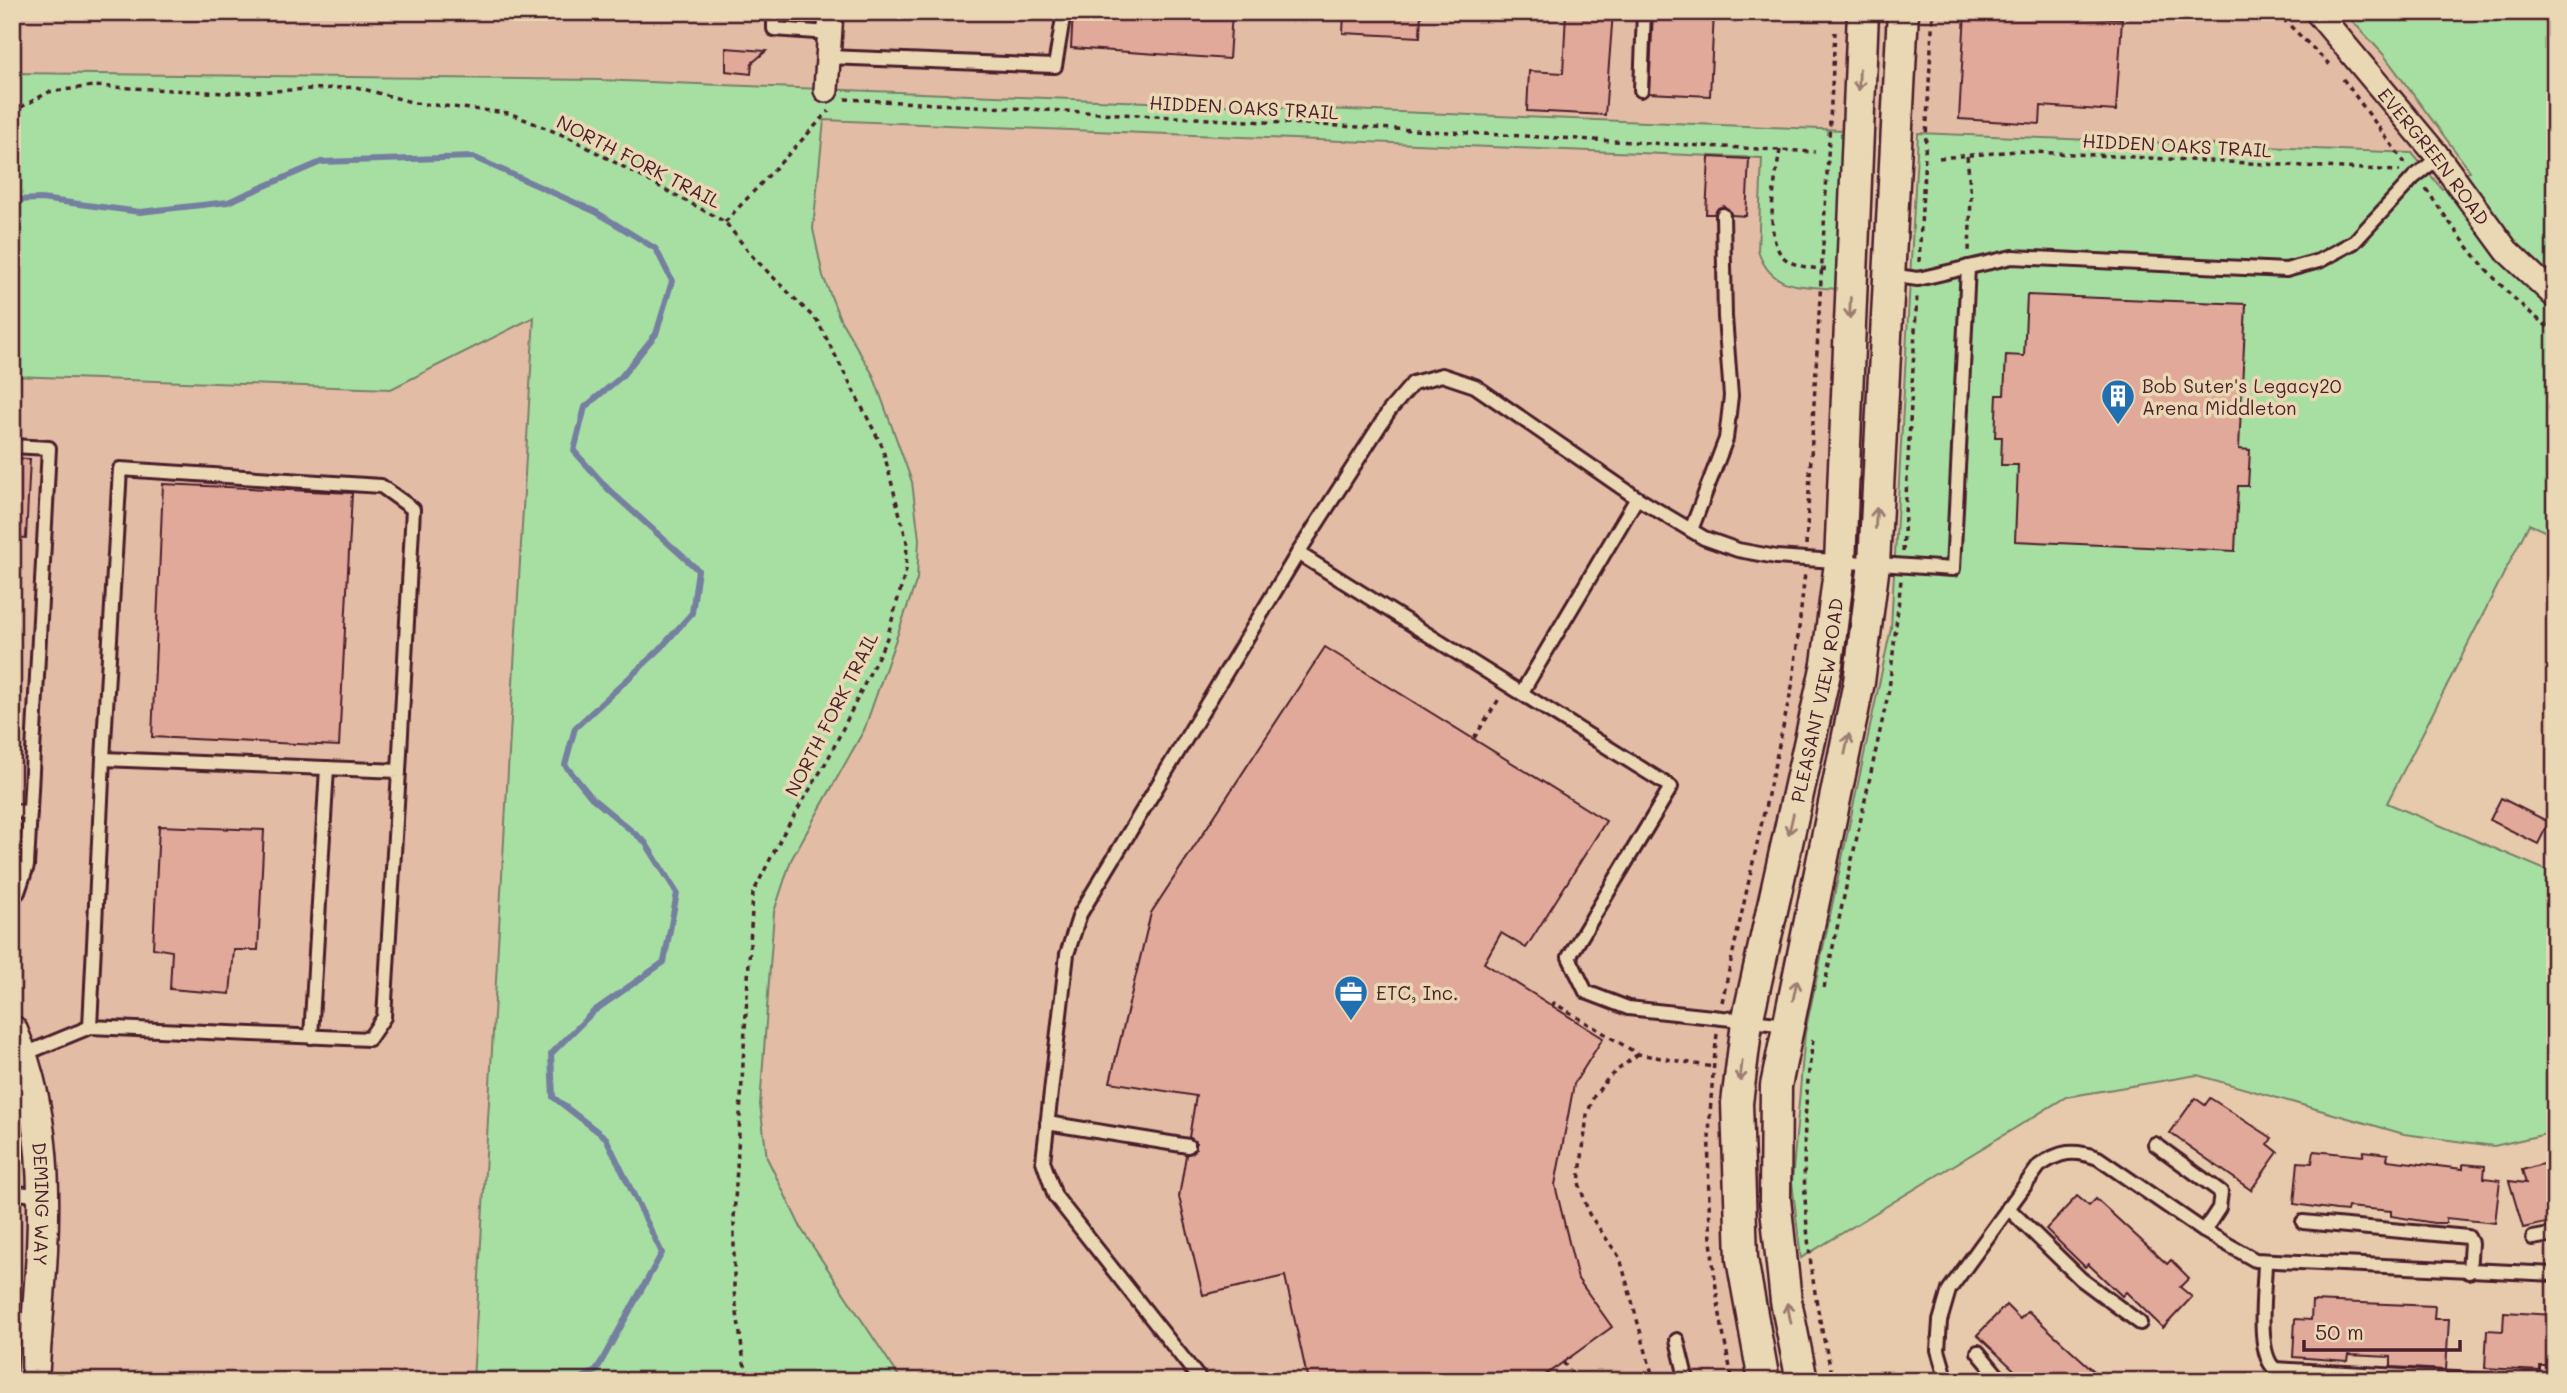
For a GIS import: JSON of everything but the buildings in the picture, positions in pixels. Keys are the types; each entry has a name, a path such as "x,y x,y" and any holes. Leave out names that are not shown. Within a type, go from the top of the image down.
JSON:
{"street":[{"name":"PLEASANT VIEW ROAD","path":"1764,1381 1742,1259 1733,1021 1828,664 1840,563 1863,12"},
{"name":"PLEASANT VIEW ROAD","path":"1801,1381 1786,1301 1775,1199 1776,1086 1859,682 1874,564 1903,12"},
{"name":"EVERGREEN ROAD","path":"2317,12 2356,55 2438,158 2507,251 2555,296"},
{"path":"831,22 828,57 833,99"},
{"name":"DEMING WAY","path":"17,1043 36,1106 44,1195 33,1381"}],"lane":[{"path":"774,12 774,29 831,22"},
{"path":"828,57 1055,66 1064,12"},
{"path":"1641,90 1644,12"},
{"path":"1889,275 1918,279 2012,257 2286,270 2319,261 2354,242 2418,181 2438,158"},
{"path":"1691,530 1726,439 1731,396 1725,317 1723,215"},
{"path":"1201,1381 1055,1196 1043,1161 1067,954 1080,914 1297,554 1389,411 1413,383 1442,375 1475,386 1637,499 1691,530 1738,550 1805,560 1953,569 1968,267"},
{"path":"12,446 49,448 27,866 18,892 12,897"},
{"path":"17,1043 90,1027 369,1039 384,1017 413,509 381,486 120,469 90,1027"},
{"path":"1522,692 1637,499"},
{"path":"1297,554 1671,787 1569,957 1586,992 1628,1007 1733,1021 1788,1025"},
{"path":"103,759 399,771"},
{"path":"311,1037 327,768"},
{"path":"12,811 30,812"},
{"path":"1047,1123 1188,1146"},
{"path":"2155,1144 2221,1192 2219,1208 2204,1231"},
{"path":"1947,1381 1938,1350 1940,1321 1949,1290 2039,1166 2056,1154 2080,1151 2098,1158 2237,1252 2265,1261 2555,1274"},
{"path":"12,1193 44,1195"},
{"path":"2008,1208 2081,1279 2140,1322"},
{"path":"2303,1223 2469,1237 2472,1243 2469,1272"},
{"path":"2533,1238 2555,1234"},
{"path":"2265,1261 2264,1345 2269,1364 2275,1369 2493,1381"},
{"path":"1677,1340 1687,1381"},
{"path":"1978,1352 2002,1381"}],"path":[{"path":"2276,12 2316,49 2344,81 2478,263 2528,313 2555,332"},
{"path":"1717,1381 1733,1379 1718,1312 1709,1236 1707,1146 1713,1067 1733,1021 1802,617 1835,25"},
{"name":"NORTH FORK TRAIL","path":"12,112 50,92 93,86 228,93 356,87 415,103 509,113 570,138 725,222 753,257 818,322 882,446 907,542 906,570 887,638 828,759 783,834 753,893 733,1219 734,1291 744,1363 752,1381"},
{"path":"725,222 833,99"},
{"name":"HIDDEN OAKS TRAIL","path":"833,99 1815,152"},
{"path":"1780,150 1771,218 1776,248 1785,259 1795,264 1852,272"},
{"name":"HIDDEN OAKS TRAIL","path":"1939,158 2016,151 2394,169 2418,181"},
{"path":"1967,156 1971,197 1968,267"},
{"path":"1474,738 1508,684"},
{"path":"1552,1006 1554,1003 1638,1054 1713,1067"},
{"path":"1638,1054 1610,1076 1594,1096 1587,1115 1579,1183 1589,1214 1620,1258 1654,1381"},
{"path":"1563,1362 1577,1381"}],"shaded area":[{"path":"12,12 2432,12 2436,154 599,80 12,73"},
{"path":"824,120 1762,158 1758,251 1786,283 1835,289 1819,615 1810,676 1725,1085 1723,1197 1733,1297 1750,1381 902,1381 802,1230 767,1157 760,1105 774,912 791,860 864,730 873,375 840,320 823,276 813,229"},
{"path":"535,316 473,1381 12,1381 12,376 391,389"}],"green space":[{"path":"2344,12 2555,12 2555,536 2529,524 2387,803 2555,874 2555,1132 2494,1146 2404,1134 2197,1075 2066,1097 1801,1258 1792,1182 1805,1033 1891,628 1918,133 2412,153 2442,189 2470,171 2383,54"},
{"path":"12,73 599,80 1845,130 1835,289 1788,283 1770,273 1764,264 1758,251 1762,158 824,120 813,229 823,276 840,319 873,375 912,482 919,539 917,579 864,730 791,860 774,912 760,1105 767,1158 802,1230 902,1381 473,1381 534,317 391,389 12,376"}],"waterway":[{"path":"13,200 41,199 140,212 228,202 321,162 473,157 596,212 656,249 672,281 656,334 621,377 585,407 574,451 609,490 698,570 692,613 659,650 575,728 565,765 592,798 645,842 677,893 664,962 594,1011 551,1054 553,1097 606,1138 662,1253 596,1371 576,1381"}],"place":[{"name":"Bob Suter's Legacy20 Arena Middleton","path":"2118,426"},
{"name":"ETC, Inc.","path":"1351,1022"}]}
